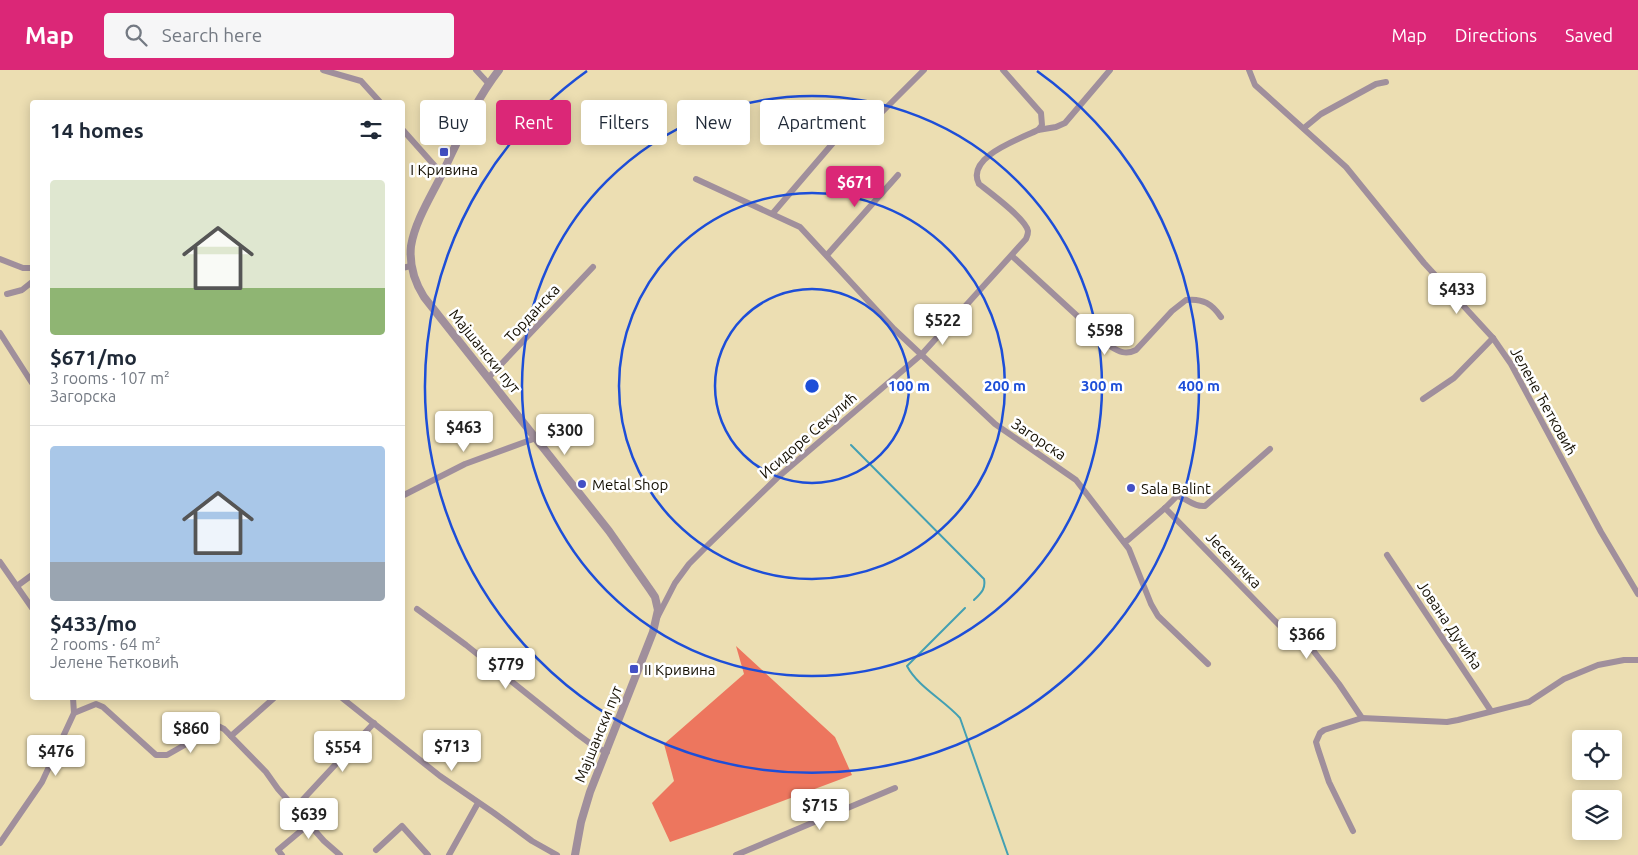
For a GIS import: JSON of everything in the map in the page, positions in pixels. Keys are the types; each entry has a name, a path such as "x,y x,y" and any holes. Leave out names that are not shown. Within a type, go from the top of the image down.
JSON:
{"street":[{"path":"323,70 361,81 378,100"},
{"path":"476,70 488,84"},
{"name":"Мајшански пут","path":"500,70 488,84 474,106 415,232 411,266 418,288 424,297 489,377 608,531 651,591 656,603 657,617 653,632 590,792 581,822 575,855"},
{"path":"884,110 924,70"},
{"path":"1003,70 1041,114 1042,125 1038,130"},
{"path":"1038,130 1056,127 1065,123 1110,70"},
{"name":"Јелене Ћетковић","path":"1249,70 1255,85 1346,167 1424,263 1493,338 1511,364 1601,532 1638,594"},
{"path":"1304,128 1321,114 1376,84 1386,82"},
{"name":"Исидоре Секулић","path":"657,617 675,583 714,538 777,478 922,354 1026,239 1028,229 1014,213 979,184 976,172 982,161 998,150 1038,130"},
{"path":"405,132 442,174"},
{"path":"773,213 831,145"},
{"path":"827,255 898,176"},
{"name":"Загорска","path":"696,179 800,227 894,328 995,424 1076,480 1124,542 1150,604 1158,616 1208,664"},
{"path":"1012,256 1110,346 1125,353 1131,353 1136,350 1172,311 1186,300 1206,301 1213,306 1221,317"},
{"path":"0,259 23,268 30,268"},
{"path":"405,267 411,266"},
{"name":"Торданска","path":"489,377 593,267"},
{"path":"7,294 22,290 30,284"},
{"path":"0,333 30,380"},
{"path":"1423,400 1454,378 1493,338"},
{"path":"405,494 465,464 536,438"},
{"path":"1124,542 1177,496 1196,506 1205,506 1270,449"},
{"name":"Јесеничка","path":"1165,508 1282,628 1312,649 1362,718"},
{"name":"Јована Дучића","path":"1386,555 1492,711"},
{"path":"0,562 30,605"},
{"path":"17,586 30,576"},
{"path":"417,609 466,645 576,733 595,747 607,752"},
{"path":"1353,831 1329,782 1316,742 1317,737 1324,730 1362,718 1447,722 1529,702 1579,671 1613,662 1638,660"},
{"path":"0,843 42,782 74,713 73,700"},
{"path":"231,736 272,700"},
{"path":"345,700 415,757 478,803 532,841 558,855"},
{"path":"74,713 96,704 103,707 156,755 167,755 218,726 224,729 266,772 278,789 324,841 340,855"},
{"path":"295,808 374,723"},
{"path":"736,855 895,788"},
{"path":"449,855 478,803"},
{"path":"282,855 278,850 309,824"},
{"path":"376,850 402,826 428,855"}],"shaded area":[{"path":"736,646 835,737 852,775 670,842 652,803 674,781 664,744 744,674"}],"waterway":[{"path":"851,445 984,579 984,588 974,600"},
{"path":"965,608 907,666 924,687 960,718 1008,855"}],"place":[{"name":"I Кривина","path":"444,152"},
{"name":"Metal Shop","path":"582,484"},
{"name":"Sala Balint","path":"1131,488"},
{"name":"II Кривина","path":"634,669"}]}
